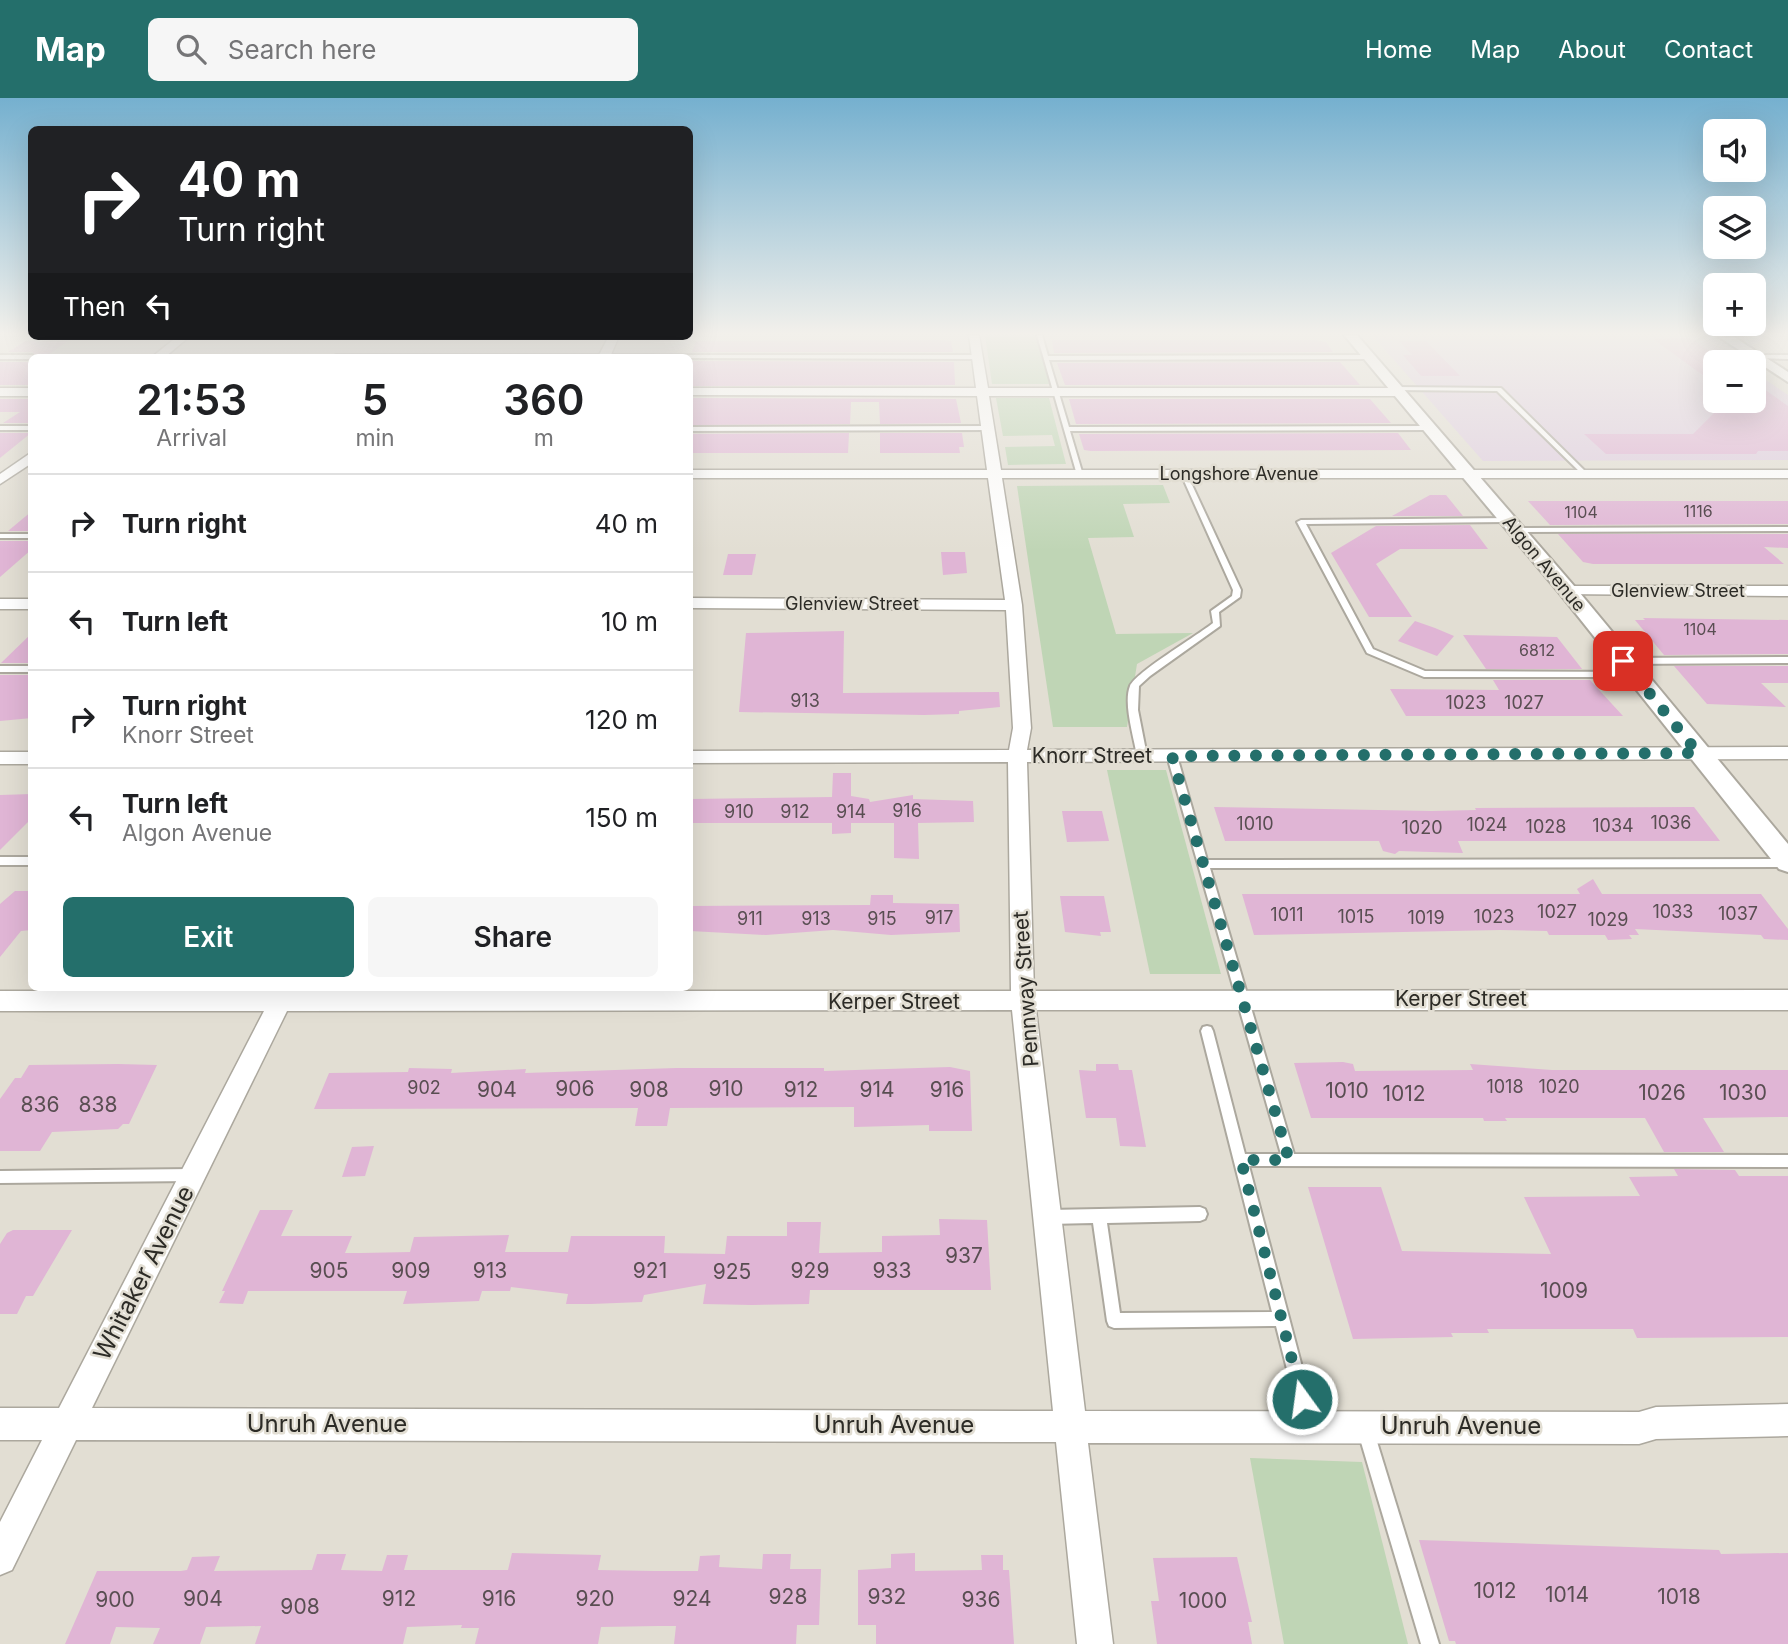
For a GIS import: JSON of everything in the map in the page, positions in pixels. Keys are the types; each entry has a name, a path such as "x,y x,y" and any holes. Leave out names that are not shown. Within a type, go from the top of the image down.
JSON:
{"street":[{"name":"Pennway Street","path":"986,407 1014,605 1022,728 1017,755 1023,1003 1095,1644"},
{"name":"Algon Avenue","path":"1411,407 1568,592 1788,862"},
{"path":"3,476 28,459"},
{"path":"3,476 28,474"},
{"name":"Longshore Avenue","path":"693,474 1788,474"},
{"name":"Glenview Street","path":"1568,592 1788,591"},
{"name":"Glenview Street","path":"693,603 1014,605"},
{"path":"0,604 28,604"},
{"name":"Knorr Street","path":"693,757 1788,753"},
{"path":"0,758 28,758"},
{"name":"Kerper Street","path":"0,1001 284,993 1023,1003 1242,999 1788,1000"},
{"name":"Whitaker Avenue","path":"0,1558 284,993"},
{"name":"Unruh Avenue","path":"0,1424 1639,1427 1656,1423 1788,1420"}],"lane":[{"path":"1060,407 1080,475"},
{"path":"1518,407 1585,474"},
{"path":"0,428 28,428"},
{"path":"693,429 988,428"},
{"path":"1066,429 1428,428"},
{"path":"1142,756 1135,686 1142,675 1200,639 1217,624 1215,611 1236,597 1237,590 1184,474"},
{"path":"1788,529 1301,522 1370,651 1424,674 1788,660"},
{"path":"0,536 28,536"},
{"path":"0,669 28,669"},
{"path":"1172,756 1289,1160"},
{"path":"0,861 28,861"},
{"path":"1205,864 1788,862"},
{"path":"1207,1031 1309,1426"},
{"path":"1241,1160 1788,1161"},
{"path":"0,1177 192,1175"},
{"path":"1048,1217 1200,1214"},
{"path":"1099,1215 1114,1321 1282,1319"},
{"path":"1364,1426 1430,1644"}],"shaded area":[{"path":"1436,407 1703,407 1703,413 1766,413 1766,407 1788,407 1788,460 1483,461"}],"green space":[{"path":"998,407 1051,407 1066,464 1008,465 1005,447 1055,446 1052,435 1003,436"},
{"path":"1163,485 1170,503 1123,504 1134,537 1088,538 1116,634 1193,633 1137,664 1127,727 1053,727 1017,486"},
{"path":"1107,770 1166,770 1221,974 1150,974"},
{"path":"1250,1458 1362,1462 1408,1644 1284,1644"}],"building":[{"path":"0,407 28,407 28,423 3,423 20,412 0,412"},
{"path":"693,407 851,407 850,424 693,425"},
{"path":"879,407 958,407 961,423 880,424"},
{"path":"1071,407 1377,407 1391,423 1076,424"},
{"path":"1766,407 1788,407 1788,451 1758,451 1756,454 1606,454 1584,434 1693,434 1714,413 1766,413"},
{"path":"0,433 28,433 28,435 0,458"},
{"path":"849,433 848,453 693,453 693,434"},
{"path":"880,433 962,433 964,447 959,447 960,453 880,453"},
{"path":"1398,433 1411,450 1091,451 1084,450 1079,434"},
{"path":"1430,495 1446,495 1463,516 1392,516"},
{"path":"1528,501 1788,501 1788,524 1550,525"},
{"path":"28,514 28,531 8,531"},
{"path":"1470,525 1488,549 1400,549 1376,564 1412,617 1369,617 1331,553 1376,526"},
{"path":"1558,534 1788,534 1788,548 1764,547 1784,564 1593,564 1583,562"},
{"path":"0,541 28,541 28,552 0,577"},
{"path":"941,552 965,552 967,573 943,575"},
{"path":"728,554 756,554 752,575 723,575"},
{"path":"1643,618 1788,620 1788,654 1664,655 1635,620 1645,620"},
{"path":"1415,621 1454,636 1437,656 1398,641"},
{"path":"844,631 843,693 999,692 1000,707 959,711 959,714 924,715 739,712 746,633"},
{"path":"1463,635 1557,637 1582,669 1486,669"},
{"path":"28,637 28,663 1,663"},
{"path":"1674,666 1788,666 1788,683 1761,683 1786,707 1707,704"},
{"path":"0,675 28,675 28,718 0,721"},
{"path":"1493,680 1590,680 1623,716 1406,716 1390,689 1499,690"},
{"path":"833,773 851,773 851,796 869,799 870,802 913,795 913,799 973,801 974,822 918,823 919,859 894,858 894,823 851,823 851,833 832,834 832,823 693,823 693,799 832,797"},
{"path":"28,794 28,822 0,850 0,795"},
{"path":"1214,807 1432,811 1476,810 1475,808 1694,807 1720,841 1458,841 1463,853 1399,851 1395,854 1383,851 1379,841 1225,841"},
{"path":"1062,811 1102,811 1109,841 1067,842"},
{"path":"1593,879 1602,894 1761,894 1788,929 1788,940 1764,939 1761,935 1635,929 1639,935 1629,935 1632,939 1608,940 1605,935 1549,935 1547,931 1500,930 1254,935 1242,894 1580,894 1577,889"},
{"path":"15,891 28,891 28,930 21,931 0,957 0,904"},
{"path":"871,895 893,895 893,903 959,904 960,932 891,935 833,930 766,935 693,931 693,906 870,905"},
{"path":"1060,896 1104,896 1111,932 1100,932 1101,936 1065,932"},
{"path":"1294,1063 1353,1064 1355,1071 1473,1070 1470,1064 1552,1070 1788,1070 1788,1117 1703,1118 1724,1152 1664,1152 1645,1118 1505,1118 1507,1121 1484,1121 1483,1118 1311,1118"},
{"path":"1096,1064 1118,1064 1119,1070 1132,1070 1146,1147 1120,1146 1116,1118 1086,1118 1079,1070 1096,1071"},
{"path":"29,1065 157,1065 129,1124 123,1124 118,1129 52,1132 40,1151 0,1151 0,1099 15,1078 21,1078"},
{"path":"950,1067 970,1071 972,1131 929,1131 929,1125 854,1127 854,1107 670,1108 667,1126 635,1126 638,1108 314,1109 329,1073 408,1072 409,1068 452,1069 451,1073 526,1069 525,1073 676,1068 824,1068 824,1071"},
{"path":"374,1146 365,1176 342,1177 352,1147"},
{"path":"1674,1169 1735,1170 1739,1176 1788,1176 1788,1337 1637,1338 1633,1329 1487,1329 1489,1333 1451,1333 1453,1337 1353,1339 1308,1187 1381,1187 1402,1251 1551,1254 1524,1197 1640,1196 1629,1177 1678,1176"},
{"path":"260,1210 293,1210 281,1236 352,1236 345,1253 410,1252 414,1237 509,1235 505,1252 568,1252 571,1236 665,1236 664,1253 725,1254 727,1236 787,1236 787,1222 821,1222 819,1253 882,1252 882,1236 940,1235 939,1219 987,1220 991,1290 810,1290 809,1304 752,1305 703,1304 706,1284 644,1295 642,1302 591,1304 566,1304 568,1294 511,1287 510,1291 482,1291 479,1301 403,1304 407,1291 248,1291 243,1304 219,1303"},
{"path":"13,1230 72,1230 33,1296 26,1296 17,1314 0,1314 0,1244 7,1233"},
{"path":"1419,1540 1719,1550 1721,1554 1788,1553 1788,1644 1456,1644 1455,1641 1449,1641"},
{"path":"512,1553 601,1555 598,1570 654,1571 698,1571 700,1556 720,1555 719,1567 762,1569 763,1554 791,1554 790,1569 821,1569 819,1625 797,1625 796,1644 674,1644 676,1626 658,1626 601,1627 598,1644 475,1644 479,1628 461,1628 462,1625 407,1627 403,1644 255,1644 261,1626 206,1627 200,1644 153,1644 160,1628 116,1627 110,1644 65,1644 97,1571 181,1571 187,1570 192,1557 220,1556 214,1571 312,1570 317,1554 346,1554 341,1570 382,1571 387,1555 408,1555 404,1570 508,1570"},
{"path":"915,1553 915,1571 982,1570 981,1555 1003,1555 1003,1570 1009,1570 1014,1644 876,1644 876,1625 858,1625 858,1570 891,1568 891,1554"},
{"path":"1237,1557 1252,1622 1248,1622 1252,1644 1157,1644 1151,1601 1159,1601 1153,1558"}],"route":[{"path":"1302,1399 1241,1160 1289,1160 1172,756 1698,753 1623,661"}]}
